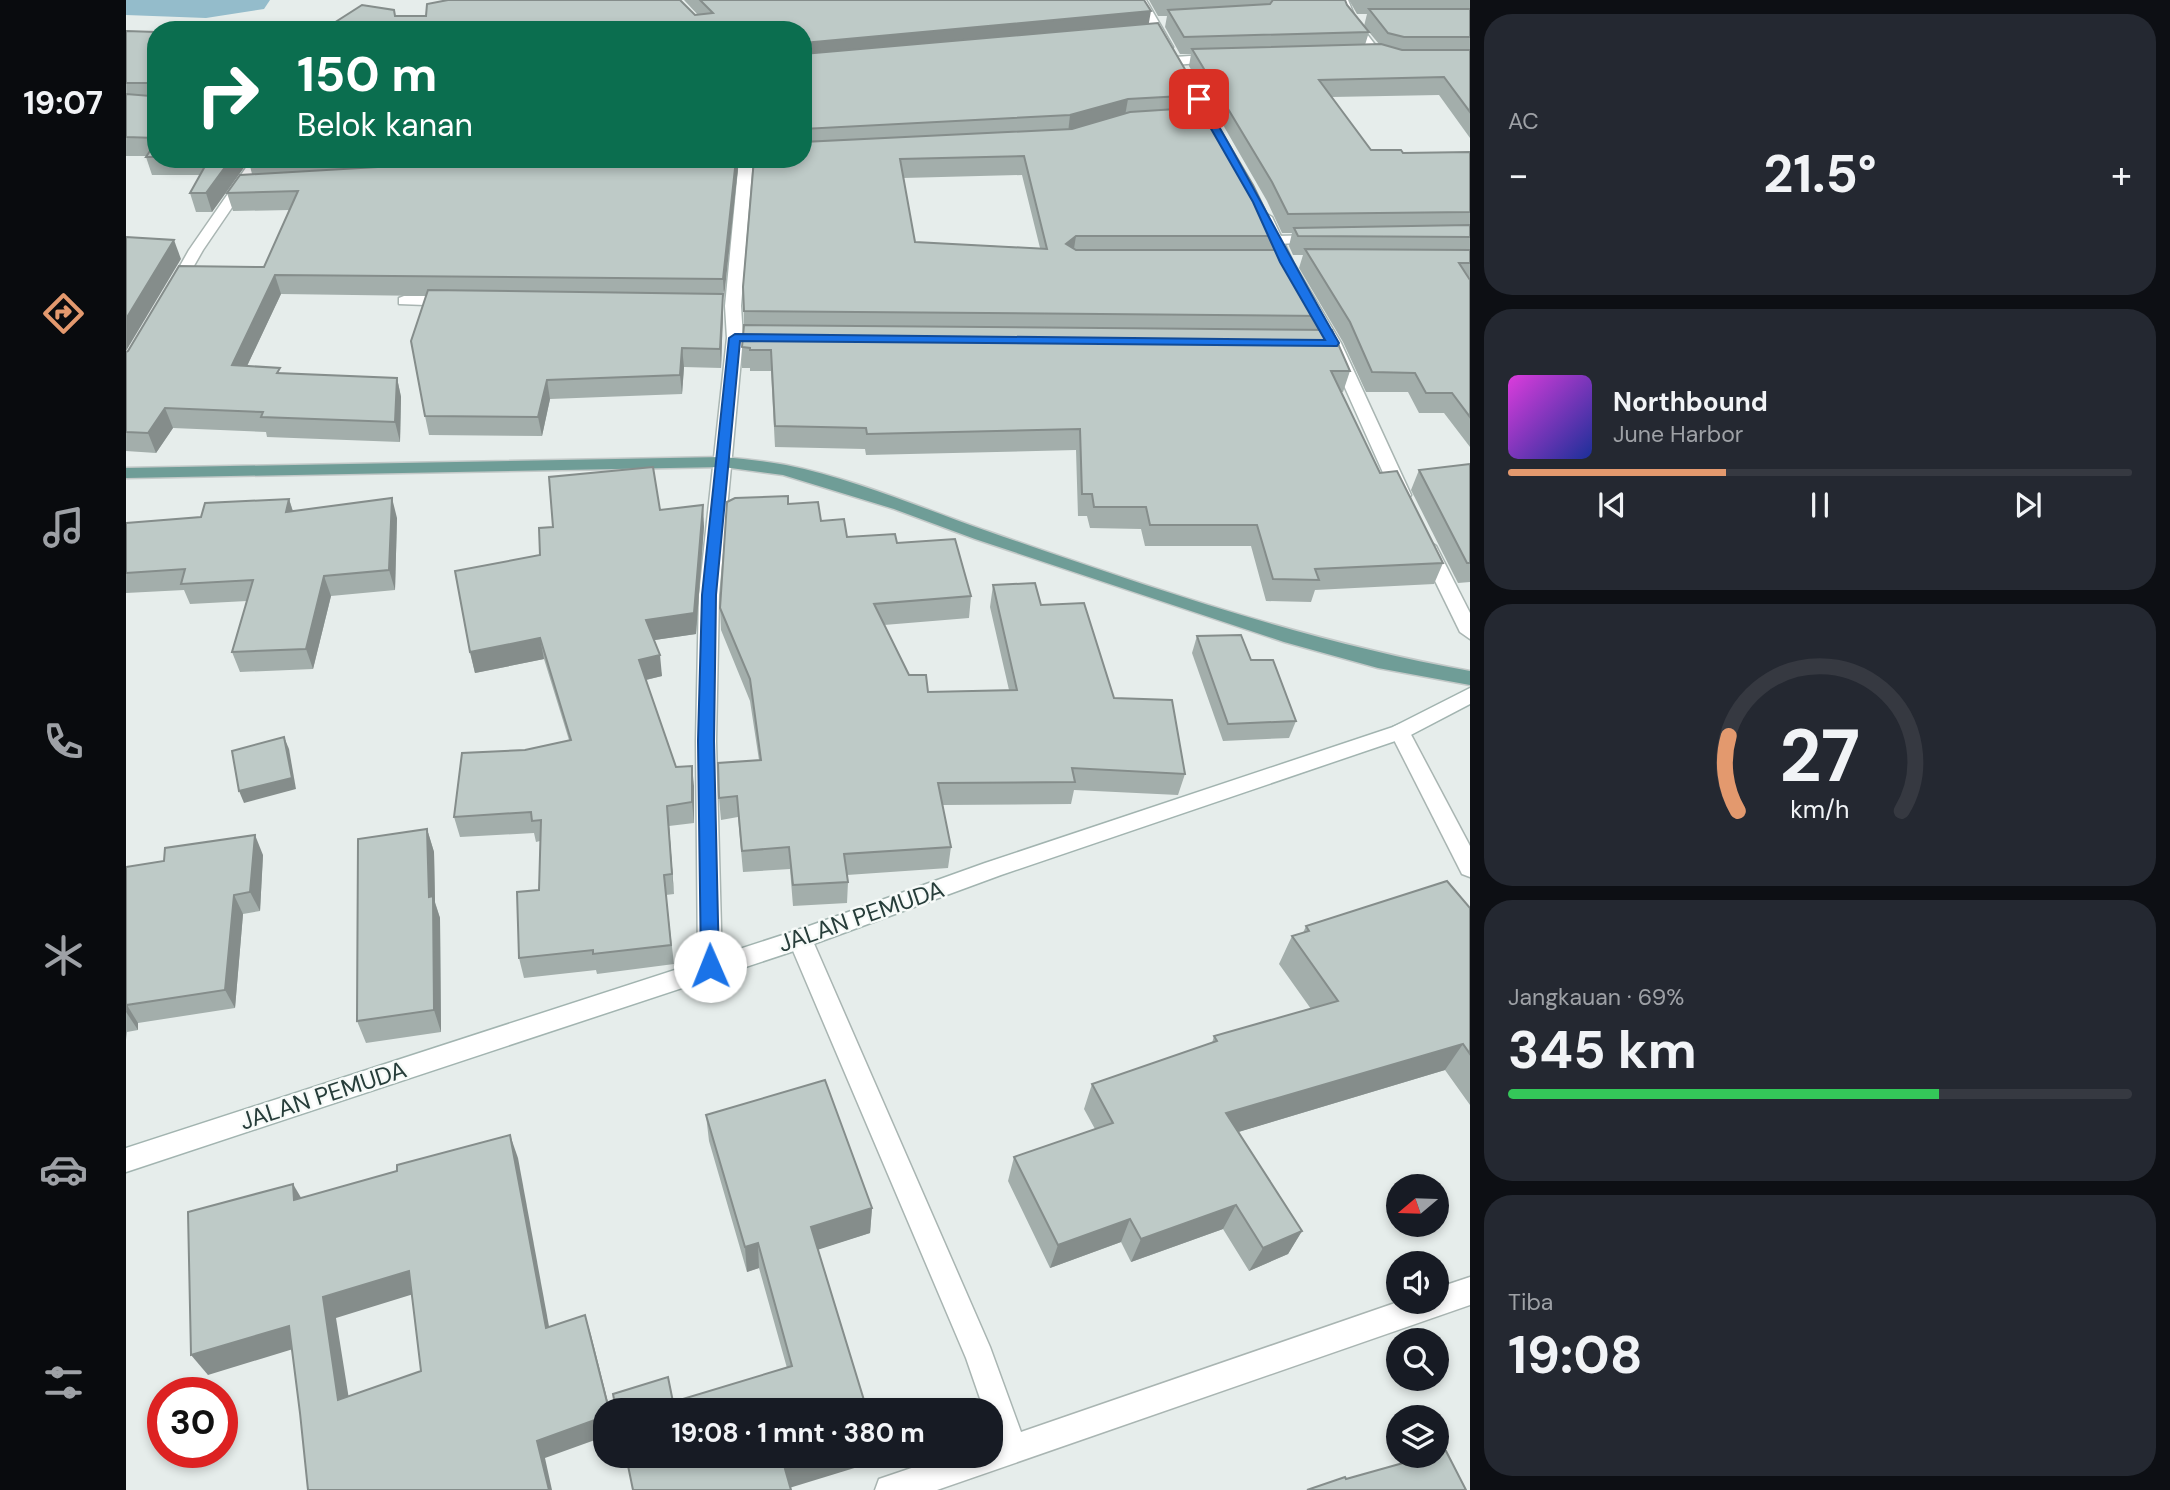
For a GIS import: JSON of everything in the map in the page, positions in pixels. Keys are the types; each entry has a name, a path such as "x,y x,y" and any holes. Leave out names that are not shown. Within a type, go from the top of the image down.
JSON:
{"main road":[{"path":"126,473 723,462 785,470 900,505 981,535 1291,637 1378,661 1470,678"}],"street":[{"path":"1140,0 1179,67 1233,58"},
{"path":"1342,0 1351,20 1375,56"},
{"path":"1351,20 1365,20"},
{"path":"164,307 196,250 253,168"},
{"path":"710,966 706,702 709,595 723,462 742,338 727,306 745,168"},
{"path":"239,187 264,186"},
{"path":"1258,202 1409,510"},
{"path":"1276,240 1331,239"},
{"path":"404,300 472,302"},
{"path":"1422,534 1470,632"},
{"name":"JALAN PEMUDA","path":"126,1160 710,966 800,939 993,869 1400,732 1470,695"},
{"path":"1400,732 1470,868"},
{"path":"800,939 980,1357 1012,1450"},
{"path":"890,1490 1470,1291"}],"building":[{"path":"448,0 680,0 695,15 713,13 700,0 1144,0 1151,11 812,42 812,21 337,21 362,5 394,10 395,16 426,16 427,4"},
{"path":"1273,0 1345,0 1369,32 1184,37 1168,10 1270,4"},
{"path":"1369,9 1470,9 1470,37 1404,37 1388,33"},
{"path":"1158,23 1200,95 1128,99 1070,115 812,129 812,53"},
{"path":"126,31 147,32 147,83 126,83"},
{"path":"1381,44 1402,50 1470,50 1470,112 1444,77 1319,80 1371,150 1401,150 1403,153 1470,152 1470,212 1288,214 1272,182 1192,49"},
{"path":"126,94 147,96 147,138 126,137"},
{"path":"1207,107 1253,185 1278,236 1076,236 1066,244 1076,250 1285,250 1323,316 744,311 743,287 753,168 812,168 812,142 1072,129 1130,112","holes":["1024,156 1047,249 915,242 900,159"]},
{"path":"204,168 224,168 206,193 190,193"},
{"path":"361,168 735,168 723,279 275,275 232,365 280,368 277,373 397,378 395,422 261,417 263,412 165,408 148,433 126,432 126,352 179,266 264,267 298,191 227,193 240,175"},
{"path":"1470,225 1470,237 1298,236 1294,228"},
{"path":"126,237 174,240 126,319"},
{"path":"1305,249 1470,250 1470,263 1459,263 1470,280 1470,417 1452,393 1426,393 1415,373 1372,372 1350,322"},
{"path":"428,290 723,294 720,349 682,348 680,375 547,380 538,417 425,416 411,341"},
{"path":"744,325 1332,330 1350,371 1331,371 1380,473 1397,471 1443,563 1315,569 1319,580 1273,579 1257,525 1150,525 1146,507 1094,507 1092,494 1082,494 1080,429 867,434 866,428 775,426 771,350 750,350 742,347"},
{"path":"1470,464 1470,563 1467,563 1419,470"},
{"path":"653,467 660,510 703,505 694,613 646,620 660,655 639,660 676,767 692,766 692,802 667,806 672,874 664,875 671,945 593,954 593,950 519,958 517,892 539,890 541,820 532,821 531,812 454,817 462,753 525,750 571,740 540,638 470,652 455,571 540,555 539,528 553,527 549,477"},
{"path":"788,496 788,504 818,502 821,521 844,519 847,537 895,534 897,543 955,539 971,596 874,604 909,675 926,675 928,692 1017,690 993,585 1035,583 1041,605 1084,603 1114,698 1172,700 1185,774 1072,768 1075,782 938,783 951,847 844,854 848,882 793,885 789,847 742,851 737,796 719,798 718,763 761,760 750,679 720,608 727,502 735,498"},
{"path":"392,498 389,570 324,576 306,649 232,652 253,580 181,584 185,569 126,573 126,523 201,517 205,503 289,499 286,512"},
{"path":"1241,635 1251,660 1273,660 1296,721 1228,724 1197,636"},
{"path":"284,737 292,778 239,791 232,751"},
{"path":"427,829 429,897 433,896 434,1010 357,1021 358,839"},
{"path":"255,835 250,892 234,895 225,990 127,1005 126,1010 126,867 164,861 165,848"},
{"path":"1447,881 1470,908 1470,1054 1463,1044 1226,1113 1302,1231 1263,1248 1236,1205 1141,1239 1130,1219 1058,1245 1014,1157 1113,1123 1092,1084 1217,1041 1214,1036 1338,1001 1292,936 1309,931 1306,926"},
{"path":"825,1080 872,1208 811,1227 863,1398 686,1398 792,1366 758,1243 745,1247 706,1115"},
{"path":"510,1135 546,1328 585,1315 606,1398 593,1398 593,1421 537,1441 549,1490 308,1490 289,1326 191,1355 188,1212 293,1184 294,1200 397,1171 397,1165","holes":["409,1271 421,1371 338,1400 323,1297"]},
{"path":"668,1377 672,1398 614,1398 613,1394"},
{"path":"1449,1457 1466,1490 1307,1490 1345,1477 1346,1479 1386,1468 1449,1468"},
{"path":"628,1468 788,1468 785,1469 791,1490 633,1490"}],"waterway":[{"path":"126,2 206,5 249,0"}],"route":[{"path":"710,966 706,741 709,595 735,338 1333,343 1286,262 1258,202 1199,99"}]}
